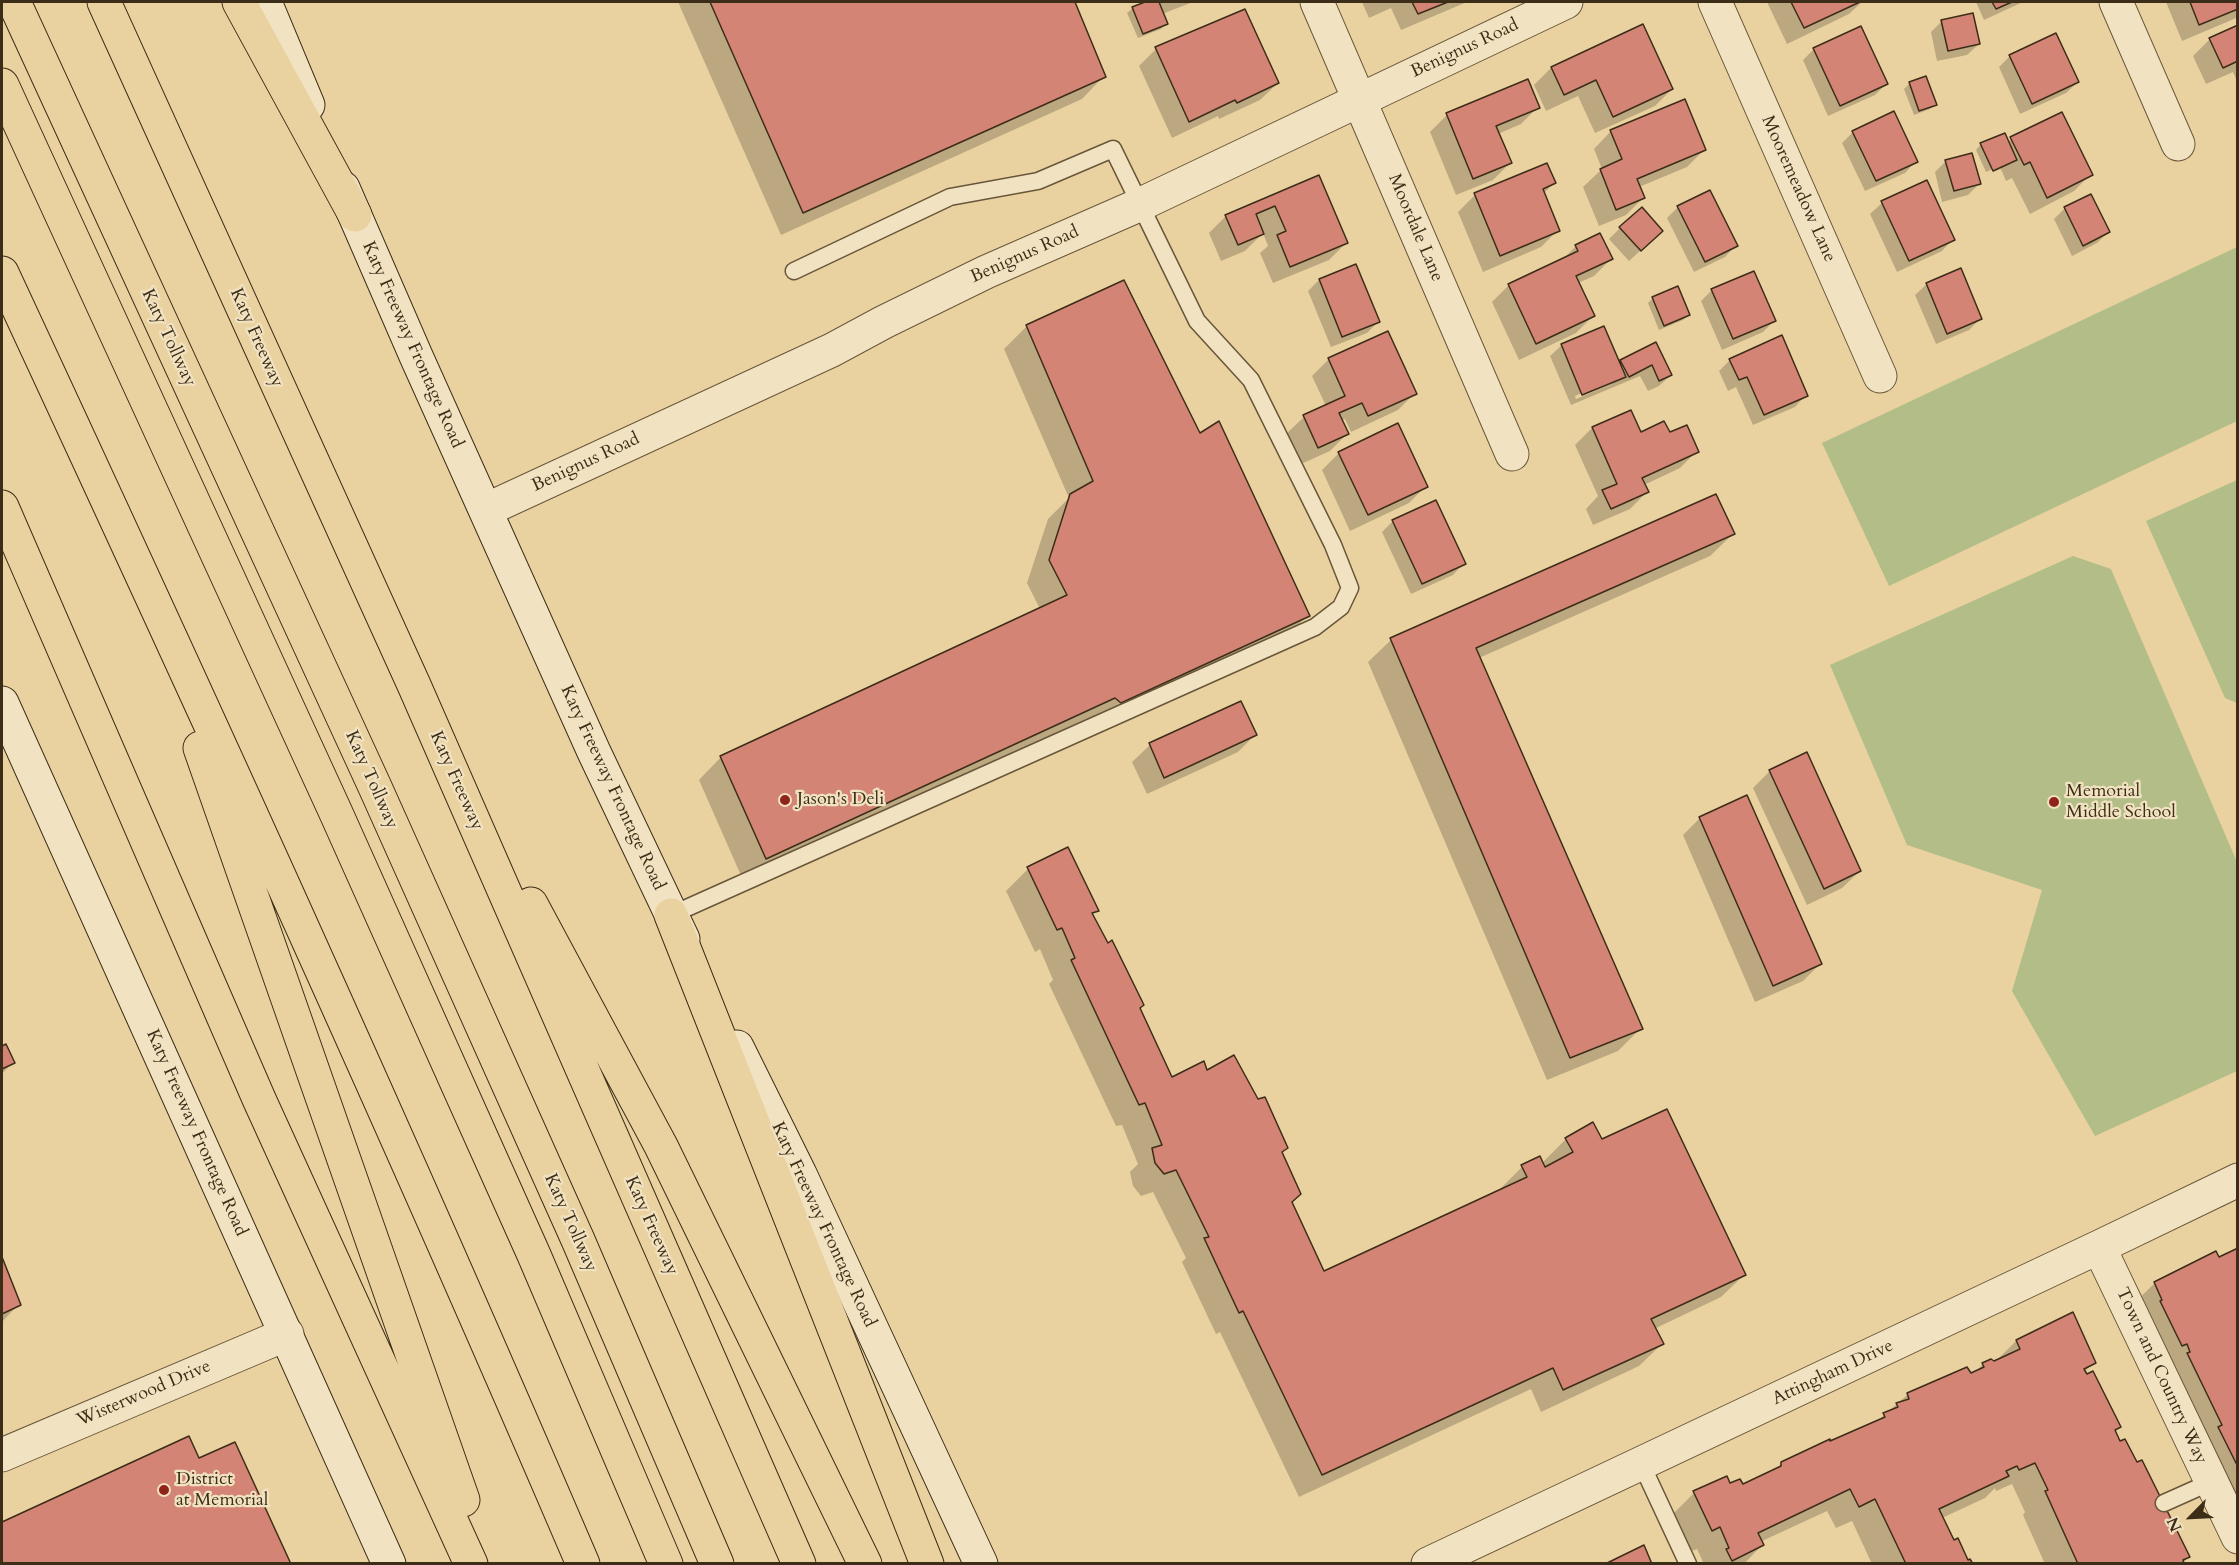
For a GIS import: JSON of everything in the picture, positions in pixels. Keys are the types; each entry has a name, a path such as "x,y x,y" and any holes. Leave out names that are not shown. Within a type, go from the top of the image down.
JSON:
{"highway":[{"name":"Katy Tollway","path":"14,2 375,787 578,1240 717,1563"},
{"name":"Katy Freeway","path":"104,2 414,685 799,1563"},
{"path":"239,2 355,215"},
{"path":"2,85 341,823 534,1256 666,1563"},
{"path":"2,273 303,927 583,1563"},
{"path":"2,507 264,1111"},
{"path":"2,562 264,1111 471,1563"},
{"path":"136,562 485,1563"},
{"path":"414,685 661,1146 865,1563"},
{"path":"671,915 927,1563"}],"street":[{"name":"Katy Freeway Frontage Road","path":"265,2 355,215 594,752 671,915 800,1174 981,1563"},
{"name":"Moordale Lane","path":"1317,2 1512,454"},
{"name":"Benignus Road","path":"486,510 832,350 986,272 1139,205 1566,2"},
{"name":"Mooremeadow Lane","path":"1715,2 1880,376"},
{"path":"2116,2 2178,144"},
{"name":"Katy Freeway Frontage Road","path":"2,703 389,1563"},
{"name":"Attingham Drive","path":"1444,1560 1641,1462 2238,1180"},
{"name":"Town and Country Way","path":"2099,1247 2238,1537"},
{"name":"Wisterwood Drive","path":"2,1455 287,1334"}],"lane":[{"path":"671,915 1315,627 1341,607 1350,588 1333,545 1251,380 1197,321 1113,149 1038,181 950,197 794,271"},
{"path":"1641,1462 1688,1563"},
{"path":"2164,1503 2211,1482"}],"green space":[{"path":"2237,247 2237,421 1889,586 1822,443"},
{"path":"2237,480 2237,703 2225,698 2146,521"},
{"path":"2073,556 2111,569 2237,862 2237,1071 2095,1136 2012,991 2042,890 1907,845 1830,665"}],"building":[{"path":"710,2 1075,2 1106,77 803,213"},
{"path":"1145,2 1159,2 1168,24 1143,34 1132,7"},
{"path":"1412,2 1448,2 1418,14"},
{"path":"1791,2 1860,2 1804,28"},
{"path":"1992,2 2012,2 1996,9"},
{"path":"2190,2 2238,2 2238,9 2199,25"},
{"path":"1245,9 1279,83 1237,103 1235,100 1189,122 1155,47"},
{"path":"1973,13 1980,44 1948,51 1941,20"},
{"path":"1643,24 1673,89 1613,117 1596,80 1564,95 1551,67"},
{"path":"2238,25 2238,61 2223,68 2209,38"},
{"path":"1861,26 1888,84 1840,106 1813,48"},
{"path":"2056,33 2079,82 2032,104 2009,55"},
{"path":"1926,76 1937,105 1919,111 1909,82"},
{"path":"1528,79 1540,108 1496,126 1512,163 1473,179 1446,113"},
{"path":"1685,99 1706,150 1637,179 1645,198 1616,210 1600,169 1622,159 1610,130"},
{"path":"1894,111 1918,162 1876,181 1852,131"},
{"path":"2062,112 2093,175 2047,198 2030,162 2024,165 2010,137"},
{"path":"2005,133 2017,160 1993,171 1980,143"},
{"path":"1972,153 1981,184 1954,191 1945,160"},
{"path":"1547,163 1556,183 1543,189 1560,231 1500,256 1474,193"},
{"path":"1319,175 1348,243 1290,267 1277,235 1286,231 1275,206 1256,214 1264,234 1238,245 1225,215"},
{"path":"1927,180 1955,240 1909,261 1881,201"},
{"path":"1710,190 1738,246 1705,262 1677,206"},
{"path":"2091,194 2110,232 2083,246 2064,207"},
{"path":"1642,207 1663,231 1641,251 1619,227"},
{"path":"1600,233 1613,259 1576,276 1595,316 1536,344 1508,284 1578,251 1575,245"},
{"path":"1356,264 1380,322 1342,337 1319,279"},
{"path":"1961,268 1982,319 1947,334 1926,283"},
{"path":"1754,271 1776,321 1733,339 1711,289"},
{"path":"1124,280 1200,433 1219,421 1310,616 1121,703 1115,698 766,859 720,756 1067,595 1049,560 1070,494 1093,481 1026,325"},
{"path":"1678,286 1690,315 1664,326 1652,297"},
{"path":"1604,326 1626,377 1582,395 1561,344"},
{"path":"1388,331 1417,394 1368,416 1362,403 1339,413 1349,434 1318,448 1303,415 1345,396 1328,358"},
{"path":"1782,335 1808,396 1764,415 1747,377 1739,380 1729,359"},
{"path":"1656,342 1672,375 1659,381 1652,365 1629,377 1620,360"},
{"path":"1631,410 1641,432 1664,421 1670,432 1687,425 1699,452 1642,478 1649,492 1611,509 1602,490 1617,484 1592,427"},
{"path":"1398,423 1428,487 1368,515 1338,452"},
{"path":"1716,494 1735,534 1476,648 1643,1029 1570,1058 1390,638"},
{"path":"1436,500 1466,564 1422,584 1392,520"},
{"path":"1241,701 1257,735 1164,778 1149,743"},
{"path":"1807,752 1861,871 1824,889 1769,770"},
{"path":"1747,795 1822,964 1773,986 1699,817"},
{"path":"1068,847 1099,911 1092,913 1108,943 1112,940 1144,1005 1140,1008 1172,1077 1204,1061 1207,1070 1234,1055 1258,1099 1265,1097 1288,1148 1282,1152 1301,1194 1292,1202 1324,1271 1527,1177 1521,1165 1540,1156 1545,1167 1573,1152 1565,1138 1593,1122 1602,1139 1667,1109 1746,1275 1651,1319 1664,1344 1563,1390 1553,1368 1322,1475 1243,1311 1239,1313 1204,1238 1209,1237 1176,1170 1164,1174 1155,1163 1152,1148 1162,1145 1145,1103 1139,1105 1071,960 1075,958 1062,928 1057,930 1027,867"},
{"path":"6,1044 15,1063 2,1069 2,1046"},
{"path":"2238,1248 2238,1467 2218,1427 2222,1425 2187,1353 2190,1352 2187,1344 2182,1346 2160,1301 2162,1300 2154,1282 2216,1251 2219,1257"},
{"path":"2,1257 21,1305 2,1314"},
{"path":"2073,1312 2096,1363 2084,1369 2087,1374 2093,1371 2121,1427 2115,1430 2120,1441 2125,1439 2137,1462 2142,1460 2190,1557 2183,1560 2184,1564 2078,1564 2035,1463 2019,1470 2017,1466 2006,1471 2009,1476 1939,1509 1954,1540 1958,1538 1968,1560 1970,1559 1973,1564 1906,1564 1875,1499 1859,1507 1850,1489 1758,1533 1764,1545 1732,1561 1720,1527 1712,1531 1693,1491 1727,1476 1730,1483 1740,1479 1743,1484 1781,1466 1781,1462 1885,1417 1883,1413 1898,1407 1896,1403 1909,1399 1907,1393 1967,1367 1971,1373 1984,1367 1982,1363 1991,1359 1994,1361 2020,1349 2016,1340"},
{"name":"District at Memorial","path":"189,1436 199,1458 235,1442 291,1564 2,1564 2,1522"},
{"path":"1644,1545 1652,1564 1605,1564"}],"place":[{"name":"Jason's Deli","path":"785,800"},
{"name":"Memorial Middle School","path":"2054,802"},
{"name":"District at Memorial","path":"164,1490"}]}
